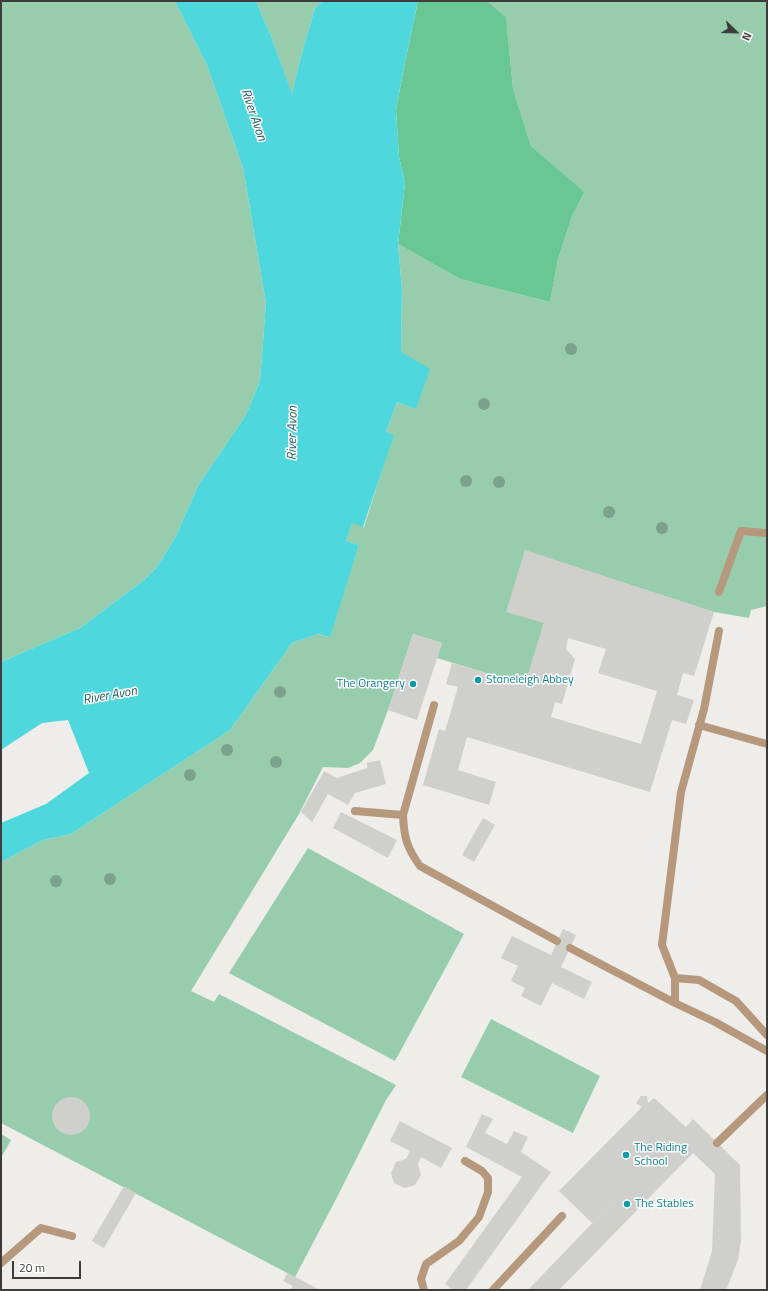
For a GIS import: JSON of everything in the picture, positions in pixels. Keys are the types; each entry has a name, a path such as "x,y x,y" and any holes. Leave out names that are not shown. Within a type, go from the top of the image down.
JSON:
{"lane":[{"path":"719,592 741,531 767,533"},
{"path":"675,1003 675,978 662,946 681,792 699,725 719,631"},
{"path":"434,704 403,815 404,834 411,854 420,866 557,941"},
{"path":"699,725 767,744"},
{"path":"355,810 403,815"},
{"path":"570,948 675,1003 715,1022 767,1051"},
{"path":"675,978 699,980 736,1001 767,1035"},
{"path":"717,1143 767,1095"},
{"path":"424,1290 421,1279 426,1264 459,1241 465,1235 479,1218 488,1192 488,1178 482,1171 465,1161"},
{"path":"493,1290 562,1216"},
{"path":"1,1263 41,1228 72,1236"}],"green space":[{"path":"1,1 175,1 207,65 243,168 266,303 260,381 246,415 198,486 176,536 157,567 144,580 80,628 1,662"},
{"path":"256,1 323,1 315,8 300,60 292,95 271,36"},
{"path":"418,1 487,1 506,17 513,89 531,146 584,192 572,216 558,259 550,302 460,279 398,244 405,183 399,157 396,110"},
{"path":"487,1 767,1 767,606 751,610 749,618 714,612 525,551 544,623 525,685 437,658 442,643 413,634 373,750 360,763 348,768 323,767 299,814 191,991 214,1002 219,994 396,1085 386,1100 295,1277 1,1123 1,862 43,840 71,834 230,730 292,643 318,634 329,637 359,545 346,541 352,522 364,527 393,435 386,432 397,402 416,409 401,352 402,289 398,244 460,279 550,302 558,259 572,216 583,192 531,146 513,89 506,17"},
{"path":"308,848 464,934 395,1061 229,973"},
{"path":"491,1019 600,1076 573,1133 461,1077"},
{"path":"1,1134 11,1140 1,1158"}],"water":[{"name":"River Avon","path":"175,1 256,1 271,36 292,94 315,8 323,1 418,1 396,110 399,157 405,183 398,244 402,289 401,352 430,369 416,409 397,402 386,432 394,435 363,527 352,523 346,541 359,545 330,637 318,634 292,643 230,730 71,834 43,840 1,862 1,823 46,804 89,773 68,720 42,723 1,750 1,662 80,628 144,580 157,567 176,536 198,486 246,415 260,381 266,303 243,168 207,65"}],"building":[{"name":"Stoneleigh Abbey","path":"525,550 714,612 694,676 683,673 677,695 694,700 686,724 672,720 650,792 467,737 458,770 496,782 489,805 423,785 439,729 445,731 458,687 446,684 452,663 525,685 544,623 506,612","holes":["568,638 606,649 598,673 657,691 641,744 551,717 555,702 562,704 575,659 566,649"]},
{"name":"The Orangery","path":"413,634 442,643 417,720 388,710"},
{"path":"380,760 386,784 355,793 348,805 328,794 312,822 301,812 324,771 337,778 367,768 367,763"},
{"path":"341,812 397,840 388,858 333,828"},
{"path":"483,818 495,825 474,862 462,855"},
{"path":"563,929 576,935 561,967 592,982 584,999 552,983 541,1006 521,996 525,988 511,981 518,966 501,958 512,936 551,955"},
{"name":"The Stables","path":"641,1096 647,1096 648,1103 654,1098 686,1127 693,1119 740,1165 741,1241 738,1260 726,1290 700,1290 712,1251 715,1174 693,1153 559,1290 528,1290 624,1190 592,1223 559,1191 642,1107 636,1103"},
{"path":"67,1097 75,1097 82,1100 87,1105 90,1116 87,1127 82,1132 75,1135 67,1135 60,1132 55,1127 52,1120 52,1112 55,1105 60,1100"},
{"path":"482,1114 493,1119 485,1133 507,1144 514,1131 528,1137 521,1152 551,1172 466,1290 453,1290 445,1284 522,1177 466,1147"},
{"path":"400,1121 452,1148 441,1168 421,1157 418,1164 421,1175 415,1185 404,1188 394,1183 391,1173 396,1162 406,1159 410,1151 390,1141"},
{"path":"124,1186 136,1193 104,1248 92,1241"},
{"path":"287,1273 320,1290 290,1290 293,1286 283,1281"}],"place":[{"name":"Stoneleigh Abbey","path":"478,680"},
{"name":"The Orangery","path":"413,684"},
{"name":"The Riding School","path":"626,1155"},
{"name":"The Stables","path":"627,1204"}]}
